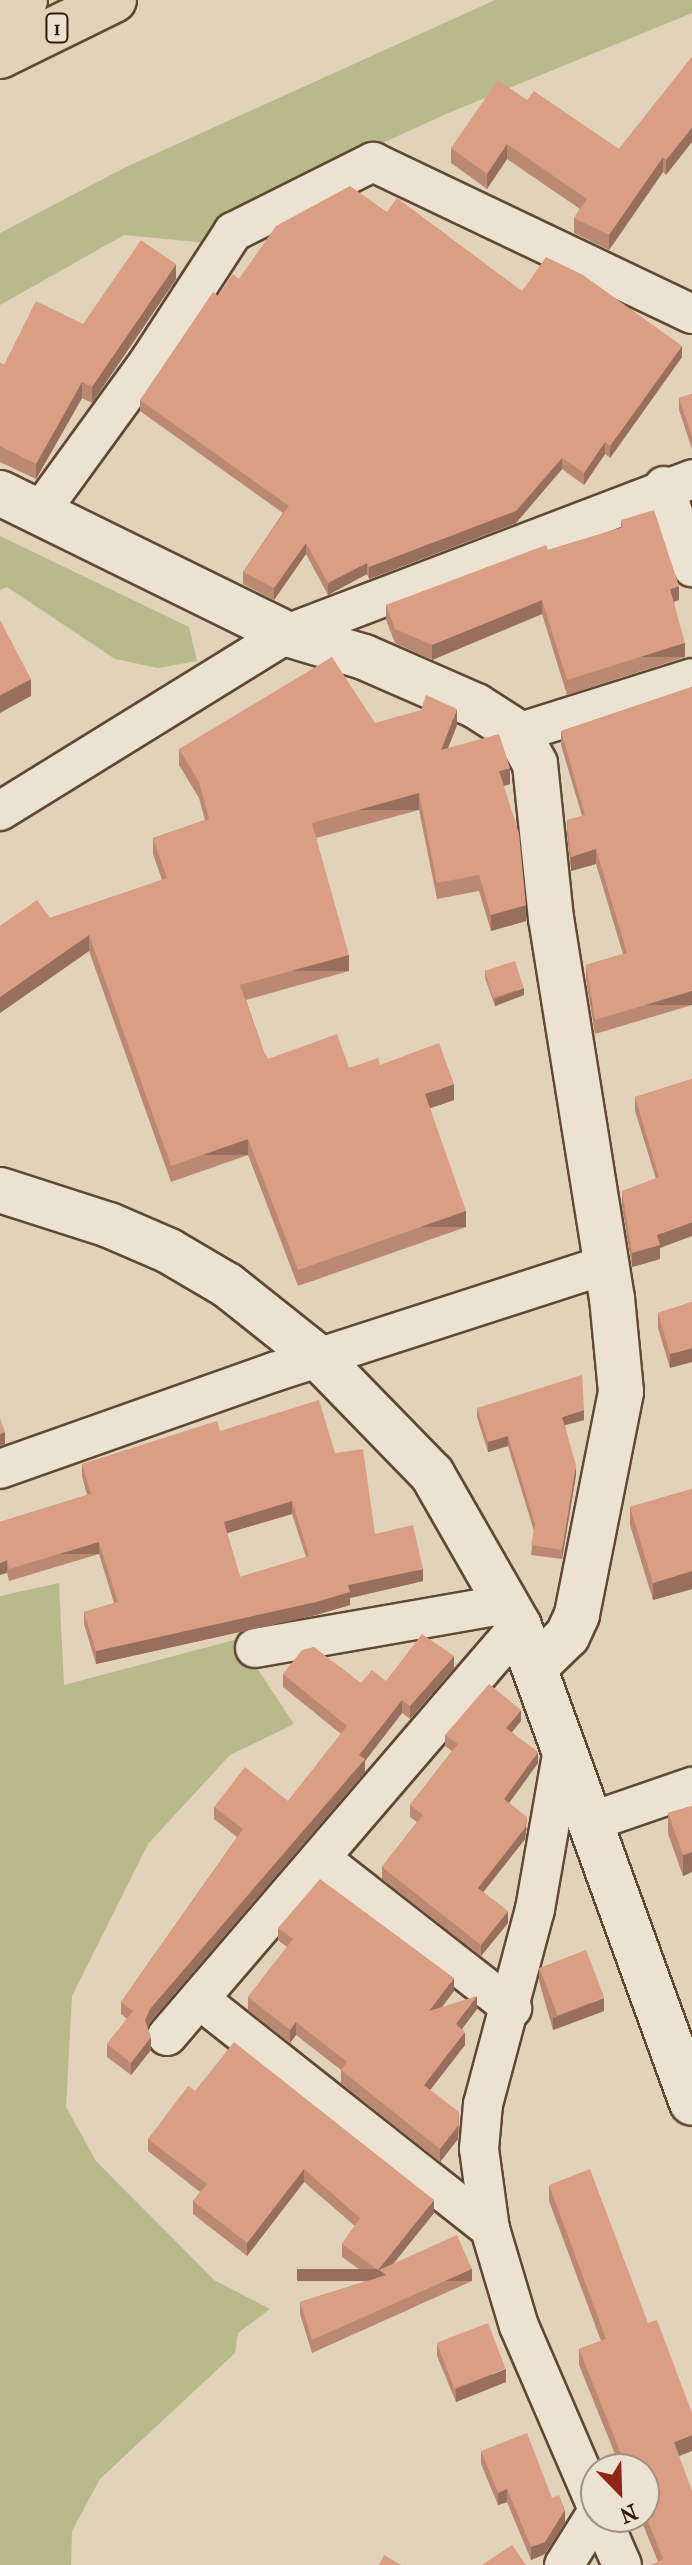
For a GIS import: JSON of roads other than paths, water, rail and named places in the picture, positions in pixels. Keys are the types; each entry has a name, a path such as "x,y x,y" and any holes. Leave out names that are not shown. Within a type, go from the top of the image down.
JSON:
{"highway":[{"name":"1","path":"0,13 25,0"},
{"name":"1","path":"0,56 114,0"}],"street":[{"path":"39,513 150,360 233,232 373,162 692,314"},
{"path":"0,811 287,634 678,483 692,567"},
{"path":"0,493 287,634 364,657 476,706 518,733 535,764 551,918 606,1265 621,1392 577,1615 567,1636 536,1666"},
{"path":"518,733 692,678"},
{"path":"0,1190 109,1225 169,1251 227,1285 320,1359 432,1474 514,1615 536,1666 692,2103"},
{"path":"0,1469 606,1265"},
{"path":"255,1648 514,1615"},
{"path":"167,2036 320,1858 514,1615"},
{"path":"564,1743 535,1909 512,2008 483,2104 479,2149 490,2229 519,2326 580,2468"},
{"path":"593,1821 692,1787"},
{"path":"320,1858 512,2008"},
{"path":"199,1999 490,2229"},
{"path":"564,2565 587,2533"},
{"path":"607,2533 622,2565"}]}
